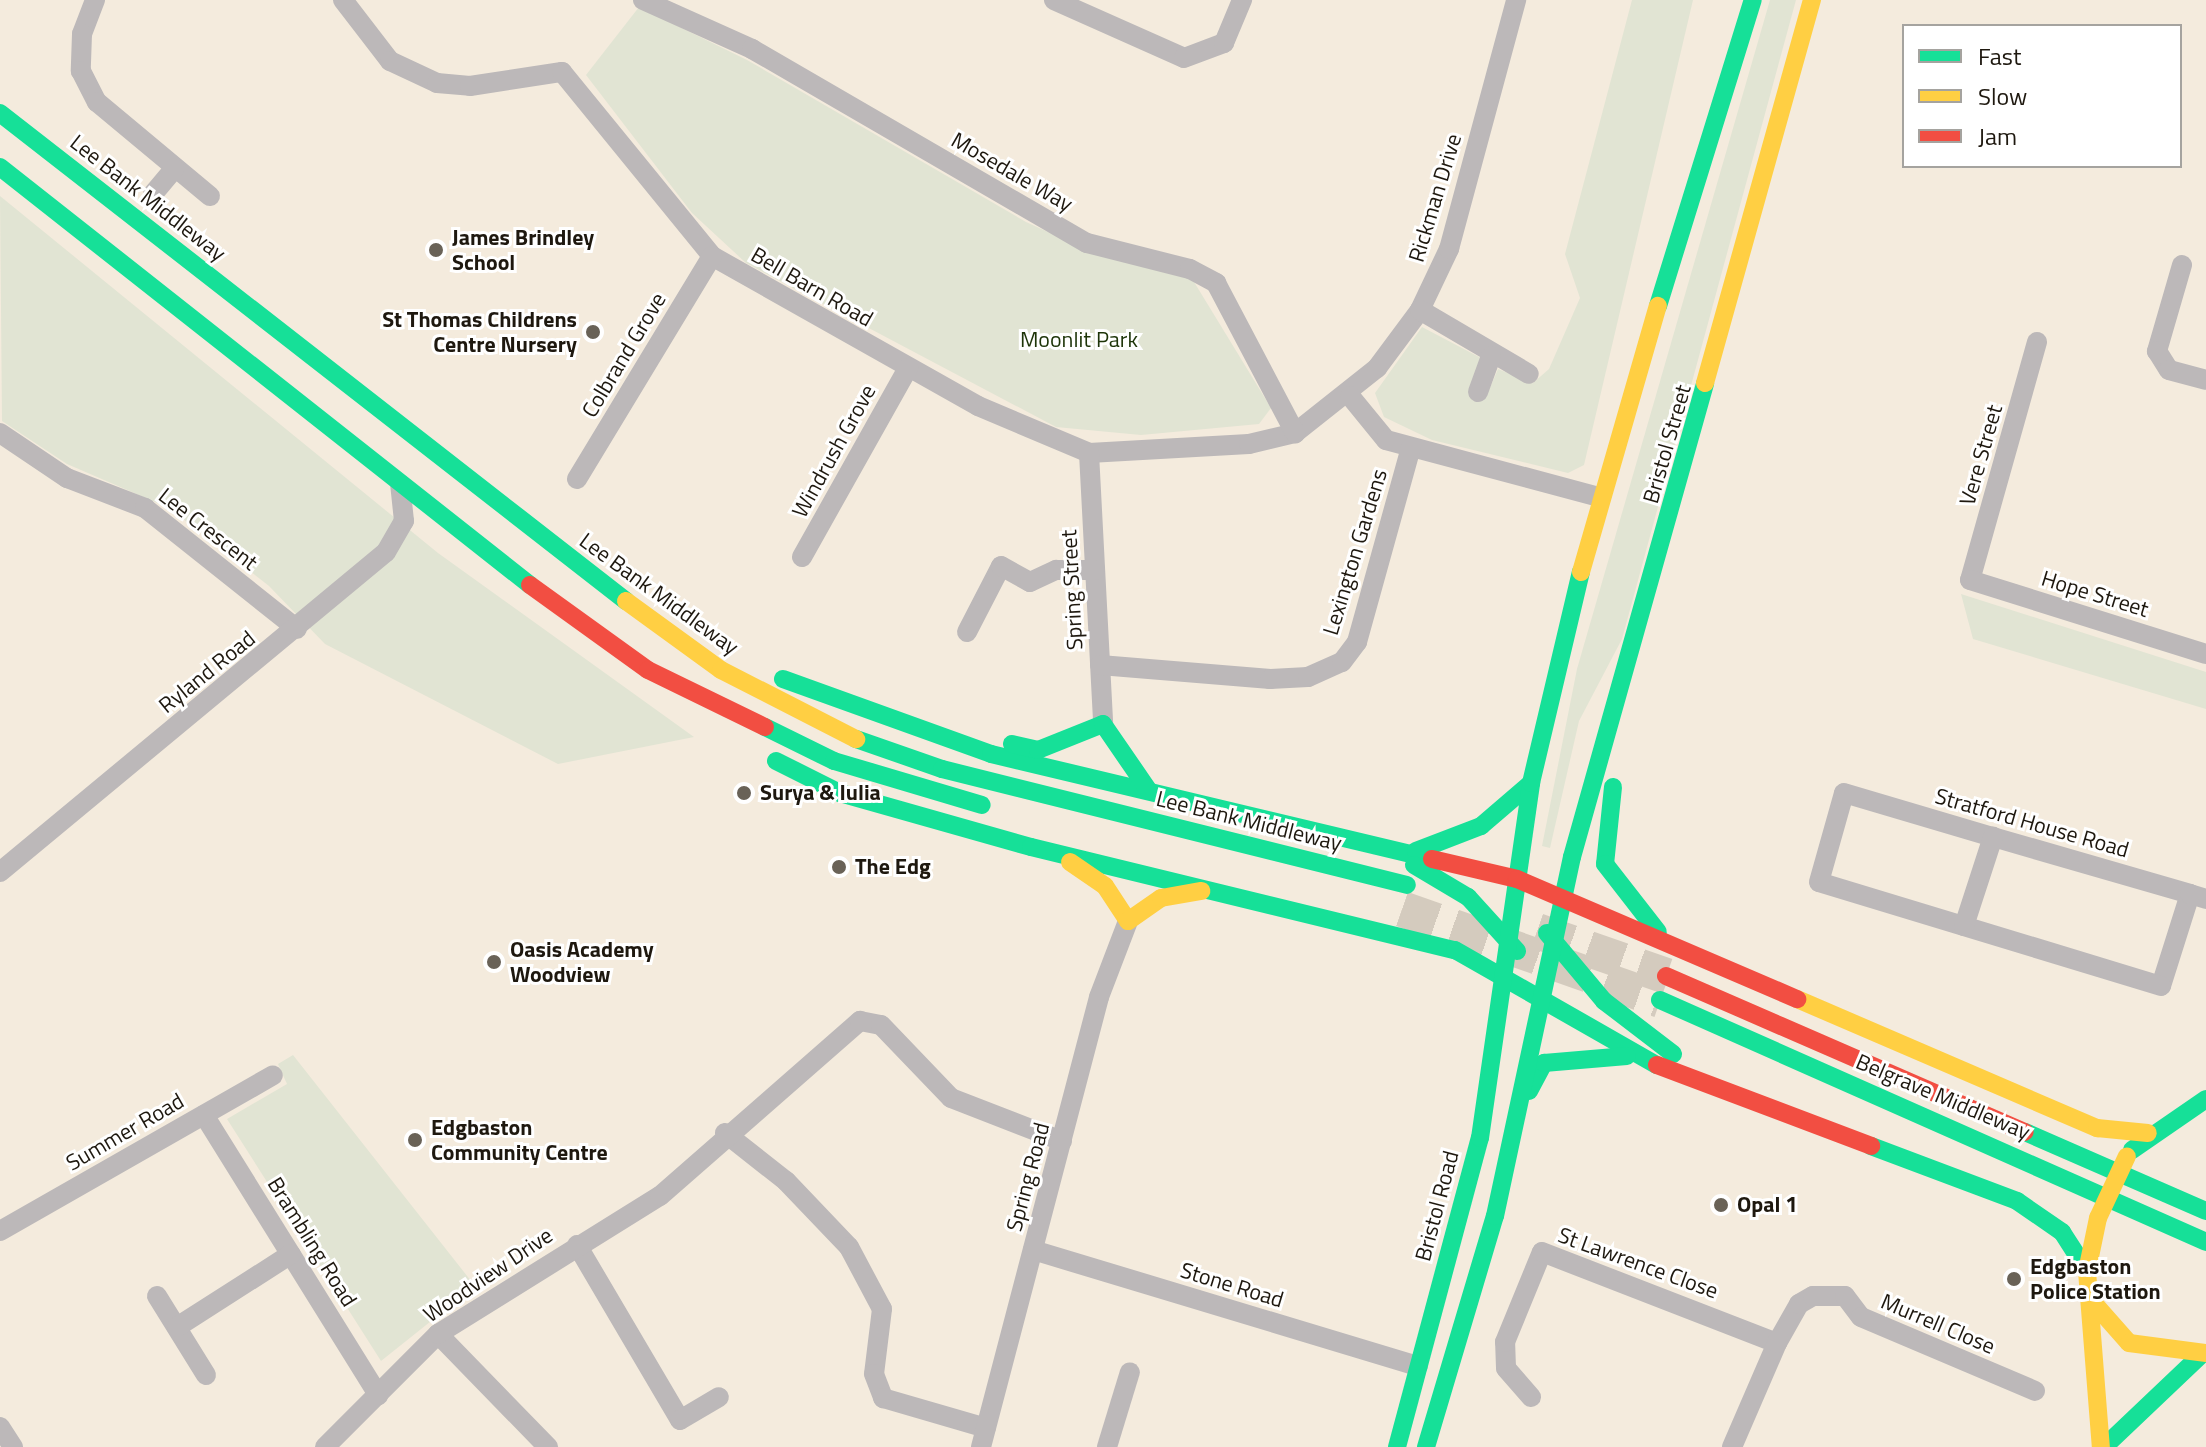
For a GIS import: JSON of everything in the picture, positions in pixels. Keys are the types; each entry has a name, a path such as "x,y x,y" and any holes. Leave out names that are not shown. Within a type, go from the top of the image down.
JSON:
{"main road":[{"path":"1724,1087 1632,1027 1556,946 1517,879 1531,783 1599,497 1753,0"},
{"name":"Bristol Street","path":"1544,1007 1564,899 1619,688 1812,0"},
{"name":"Lee Bank Middleway","path":"0,113 721,670 838,733 942,769 1407,885"},
{"path":"0,167 400,484 735,736"},
{"path":"642,609 829,700 991,754 1416,851 1517,879 1665,939 2097,1128 2148,1133"},
{"path":"648,670 834,761 1009,812"},
{"path":"1619,688 1622,746 1605,864 1665,939"},
{"path":"829,700 1038,750 1103,724 1149,791"},
{"path":"759,752 840,793 1058,854 1409,939 1505,974 1544,1007 1633,1056 1724,1087 2017,1201 2062,1232 2087,1271"},
{"path":"1416,851 1481,826 1531,783"},
{"path":"1321,830 1445,880 1514,948 1544,1007 1510,1136 1495,1216 1426,1447"},
{"path":"1058,854 1105,886 1128,921 1161,898 1206,890"},
{"name":"Bristol Road","path":"1397,1447 1480,1138 1505,974 1514,948 1517,879"},
{"path":"1409,939 1440,931 1449,916 1445,880"},
{"path":"1514,948 1542,924 1564,899"},
{"name":"Belgrave Middleway","path":"1666,976 2206,1211"},
{"name":"Belgrave Middleway","path":"1660,1000 2206,1242"},
{"path":"1510,1136 1540,1065 1633,1056"},
{"path":"2103,1447 2087,1271 2098,1218 2127,1156 2148,1133 2206,1099"},
{"path":"2091,1300 2129,1343 2204,1354"},
{"path":"2103,1447 2204,1354"}],"street":[{"path":"95,0 82,34 81,71 97,102 210,196"},
{"name":"Bell Barn Road","path":"343,0 390,61 437,83 470,86 562,72 712,256 908,368 1050,443 1089,453 1249,444 1295,433 1350,396"},
{"name":"Mosedale Way","path":"643,0 752,49 1087,243 1190,269 1216,283 1295,433"},
{"path":"1054,0 1184,58 1210,54 1235,27 1242,0"},
{"name":"Rickman Drive","path":"1350,396 1420,310 1449,249 1516,0"},
{"path":"153,194 174,169"},
{"name":"Colbrand Grove","path":"577,479 712,256"},
{"path":"2182,265 2157,351 2169,370 2206,380"},
{"path":"1420,310 1491,356 1529,374"},
{"name":"Vere Street","path":"1970,580 2037,342"},
{"path":"1478,392 1491,356"},
{"name":"Windrush Grove","path":"802,557 908,368"},
{"path":"1350,396 1386,440 1599,497"},
{"name":"Lee Crescent","path":"0,433 67,478 145,508 297,629"},
{"name":"Lexington Gardens","path":"1100,665 1270,679 1308,677 1342,662 1357,642 1411,447"},
{"name":"Spring Street","path":"1089,453 1103,724"},
{"name":"Ryland Road","path":"0,872 297,629 386,552 404,521 400,484"},
{"path":"967,632 1001,566 1030,582 1056,570 1095,570"},
{"name":"Hope Street","path":"1970,580 2206,654"},
{"name":"Stratford House Road","path":"1964,926 1819,882 1844,793 2198,897"},
{"path":"1993,837 1964,926 2161,986 2198,897"},
{"name":"Spring Road","path":"983,1438 1099,997 1128,921"},
{"name":"Woodview Drive","path":"325,1447 438,1334 660,1196 725,1133 860,1021 881,1025 951,1098 1062,1141"},
{"name":"Summer Road","path":"0,1231 273,1075"},
{"name":"Brambling Road","path":"204,1115 378,1395"},
{"path":"725,1133 786,1181 849,1247 882,1309 874,1374 883,1398 983,1438"},
{"name":"Woodview Drive","path":"577,1245 680,1420 719,1397"},
{"name":"Stone Road","path":"1033,1250 1418,1366"},
{"name":"St Lawrence Close","path":"1531,1397 1506,1368 1505,1342 1542,1252 1777,1343"},
{"path":"177,1327 291,1254"},
{"path":"157,1296 206,1375"},
{"name":"Murrell Close","path":"1732,1447 1777,1343 1799,1304 1845,1296 1861,1317 2035,1391"},
{"path":"438,1334 548,1447"},
{"path":"1107,1447 1130,1372"},
{"path":"0,1427 13,1447"}],"green space":[{"path":"1632,0 1693,0 1584,465 1568,473 1432,440 1384,417 1375,393 1422,327 1481,358 1486,397 1498,369 1533,383 1549,369 1580,298 1565,254"},
{"path":"1770,0 1796,0 1622,639 1579,721 1550,848 1542,846 1577,669"},
{"name":"Moonlit Park","path":"639,7 747,60 1026,222 1079,246 1191,277 1271,408 1259,424 1141,435 1056,427 746,263 692,213 586,75"},
{"path":"0,196 438,553 694,737 558,764 325,644 269,586 169,508 67,464 2,421"},
{"path":"1961,594 2206,672 2206,709 1973,639"},
{"path":"293,1055 475,1286 381,1361 227,1119 287,1084 278,1064"}],"tunnel":[{"path":"1402,909 1660,1000"},
{"path":"1537,931 1666,976"}],"traffic: fast":[{"path":"1658,306 1753,0"},
{"path":"0,113 626,601"},
{"path":"0,167 530,585"},
{"path":"1426,1447 1495,1216 1572,857 1705,383"},
{"path":"1397,1447 1480,1138 1531,783 1581,572"},
{"path":"783,679 991,754 1432,859"},
{"path":"1012,744 1038,750 1103,724 1149,791"},
{"path":"765,727 834,761 982,805"},
{"path":"856,739 942,769 1407,885"},
{"path":"776,761 840,793 1031,847 1455,950 1657,1065"},
{"path":"1416,851 1481,826 1531,783"},
{"path":"1613,787 1605,864 1658,932"},
{"path":"1414,865 1468,897 1517,951"},
{"path":"1547,933 1604,1001 1673,1054"},
{"path":"1660,1000 2206,1242"},
{"path":"1529,1091 1544,1063 1627,1056"},
{"path":"2132,1150 2206,1099"},
{"path":"2025,1132 2206,1211"},
{"path":"1871,1146 2017,1201 2062,1232 2087,1271"},
{"path":"2104,1447 2202,1354"}],"traffic: slow":[{"path":"1705,383 1812,0"},
{"path":"1581,572 1658,306"},
{"path":"626,601 721,670 856,739"},
{"path":"1070,862 1105,886 1128,921 1161,898 1201,891"},
{"path":"1797,999 2097,1128 2148,1133"},
{"path":"2098,1218 2127,1156"},
{"path":"2098,1218 2087,1271 2101,1447"},
{"path":"2091,1300 2129,1343 2206,1353"}],"traffic: jam":[{"path":"530,585 648,670 765,727"},
{"path":"1432,859 1517,879 1797,999"},
{"path":"1666,976 2025,1132"},
{"path":"1657,1065 1871,1146"}],"place":[{"name":"James Brindley School","path":"436,250"},
{"name":"St Thomas Childrens Centre Nursery","path":"593,332"},
{"name":"Surya & Iulia","path":"744,793"},
{"name":"The Edg","path":"839,867"},
{"name":"Oasis Academy Woodview","path":"494,962"},
{"name":"Edgbaston Community Centre","path":"415,1140"},
{"name":"Opal 1","path":"1721,1205"},
{"name":"Edgbaston Police Station","path":"2014,1279"}]}
